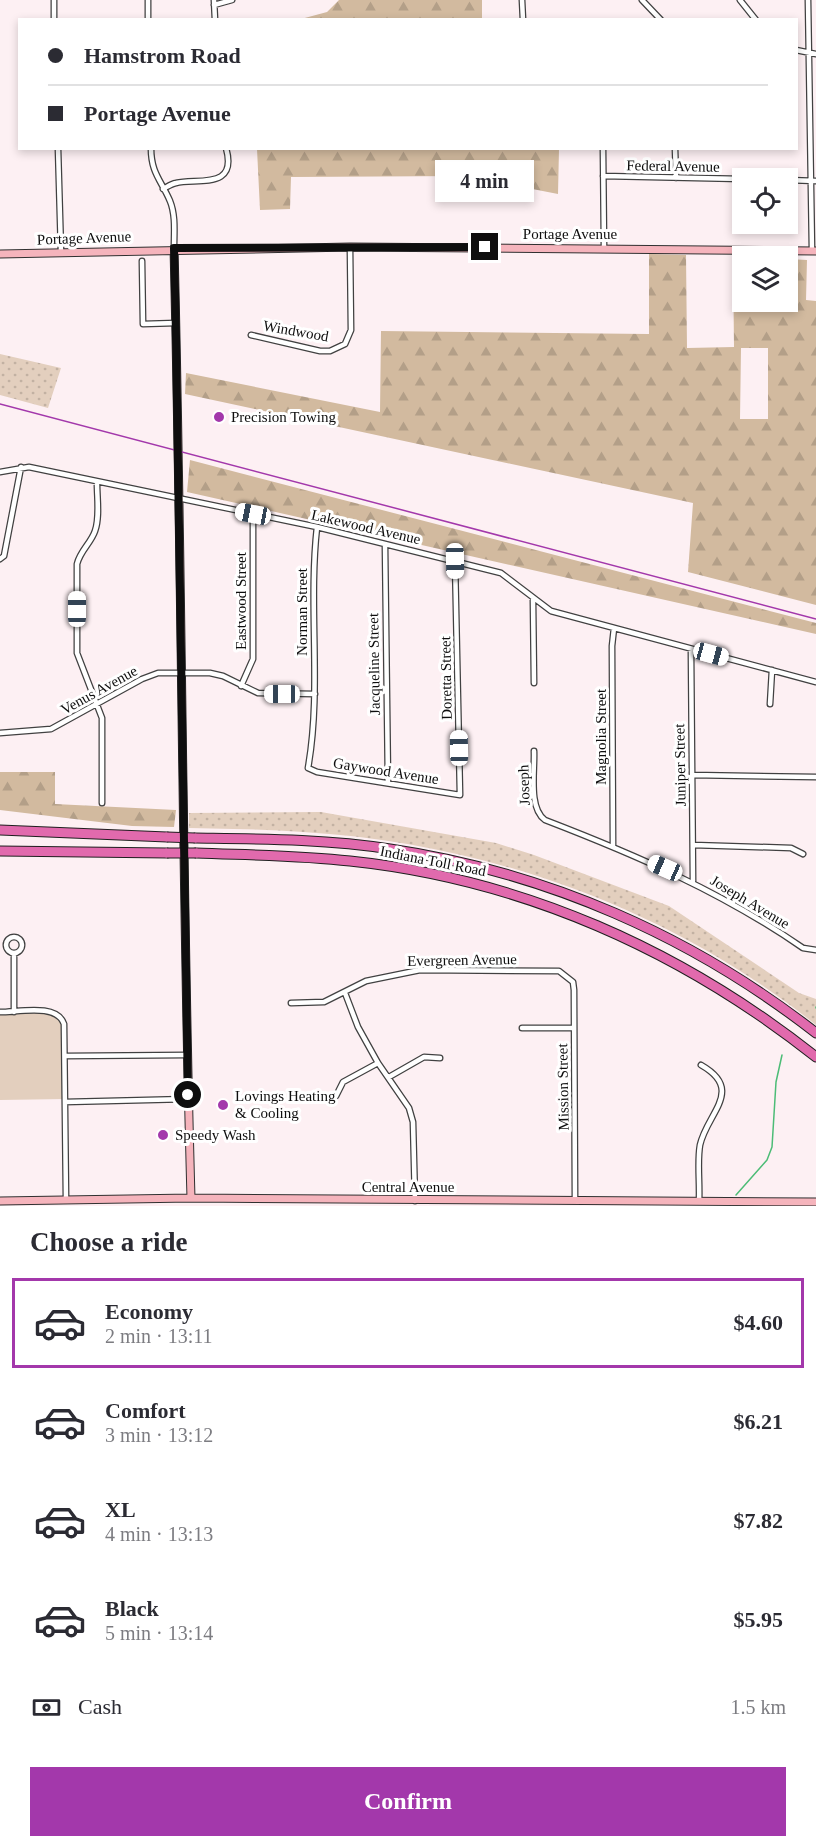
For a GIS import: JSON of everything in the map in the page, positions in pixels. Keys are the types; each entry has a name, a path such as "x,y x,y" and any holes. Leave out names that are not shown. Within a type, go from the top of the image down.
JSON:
{"highway":[{"name":"Indiana Toll Road","path":"0,830 307,841 380,848 458,861 531,881 596,905 665,936 727,971 816,1033"},
{"name":"Indiana Toll Road","path":"0,851 306,857 378,865 456,879 528,900 628,938 693,972 757,1013 816,1057"}],"street":[{"path":"54,0 54,18"},
{"path":"148,0 148,18"},
{"path":"215,18 214,2 232,0"},
{"path":"522,0 523,18"},
{"path":"642,0 659,18"},
{"path":"740,0 754,18"},
{"path":"808,0 814,251"},
{"path":"798,50 816,54"},
{"path":"58,150 61,252"},
{"path":"151,150 155,176 170,202 174,218 181,500 190,1202"},
{"path":"163,189 175,183 206,182 218,179 226,171 229,161 226,150"},
{"path":"603,150 604,247"},
{"path":"675,150 676,178"},
{"name":"Federal Avenue","path":"603,176 732,179"},
{"path":"798,180 813,181"},
{"name":"Portage Avenue","path":"0,254 174,248 350,247 604,247 814,251"},
{"name":"Windwood","path":"251,335 320,351 330,351 345,344 351,330 350,247"},
{"path":"142,261 143,324 176,323"},
{"path":"0,558 4,556 21,467"},
{"name":"Lakewood Avenue","path":"0,472 21,467 317,527 455,561 501,573 511,579 533,600 551,611 816,682"},
{"path":"97,483 96,528 79,555 77,564 77,653 102,718 102,803"},
{"name":"Eastwood Street","path":"241,686 253,659 253,514"},
{"name":"Norman Street","path":"308,768 314,730 314,558 317,527"},
{"name":"Jacqueline Street","path":"385,544 388,783"},
{"name":"Doretta Street","path":"455,561 460,795"},
{"path":"533,600 534,683"},
{"name":"Magnolia Street","path":"613,846 614,628"},
{"name":"Juniper Street","path":"691,649 693,882"},
{"path":"770,704 772,670"},
{"name":"Venus Avenue","path":"0,734 51,729 142,679 158,673 217,674 241,686 266,694 315,694"},
{"name":"Joseph","path":"534,752 536,807 539,816"},
{"name":"Gaywood Avenue","path":"308,768 460,795"},
{"path":"693,775 816,777"},
{"name":"Joseph Avenue","path":"539,816 693,882 803,948 816,950"},
{"path":"693,845 791,848 803,854"},
{"path":"14,954 14,1012"},
{"name":"Evergreen Avenue","path":"291,1003 317,1003 345,993 366,981 420,970 559,971 567,976"},
{"name":"Mission Street","path":"567,976 574,990 575,1200"},
{"path":"345,993 358,1027 378,1063 409,1108 413,1122 415,1201"},
{"path":"0,1012 57,1012 64,1024 66,1200"},
{"path":"522,1028 574,1028"},
{"path":"65,1056 187,1055"},
{"path":"389,1077 424,1057 440,1058"},
{"path":"336,1096 343,1082 378,1063"},
{"path":"699,1201 700,1144 722,1098 720,1083 714,1072 701,1065"},
{"path":"65,1102 188,1099"},
{"name":"Central Avenue","path":"0,1201 502,1203 575,1200 760,1204 816,1202"}],"shaded area":[{"path":"0,354 61,368 48,408 0,395"},
{"path":"321,812 496,843 669,906 799,993 816,999 816,1025 760,984 701,947 639,916 575,889 509,867 441,850 372,839 289,831 189,828 189,813"},
{"path":"53,1011 62,1017 65,1099 0,1100 0,1012"}],"green space":[{"path":"339,0 482,0 482,18 305,18 327,12"},
{"path":"257,150 559,150 558,194 465,176 291,177 290,209 260,210"},
{"path":"649,254 686,255 687,348 734,347 734,312 798,312 798,260 807,260 806,300 816,301 816,605 688,572 693,503 185,394 186,373 380,412 381,331 649,334","holes":["741,348 768,348 768,419 740,419"]},
{"path":"190,460 816,623 816,634 187,492"},
{"path":"0,772 55,772 55,804 176,810 174,827 132,826 0,810"}],"waterway":[{"path":"736,1195 767,1160 772,1147 776,1082 782,1055"}],"railway":[{"path":"0,404 816,619"}],"place":[{"name":"Precision Towing","path":"219,417"},
{"name":"Lovings Heating & Cooling","path":"223,1105"},
{"name":"Speedy Wash","path":"163,1135"}],"route":[{"path":"188,1095 183,855 181,500 174,248 485,247"}]}
